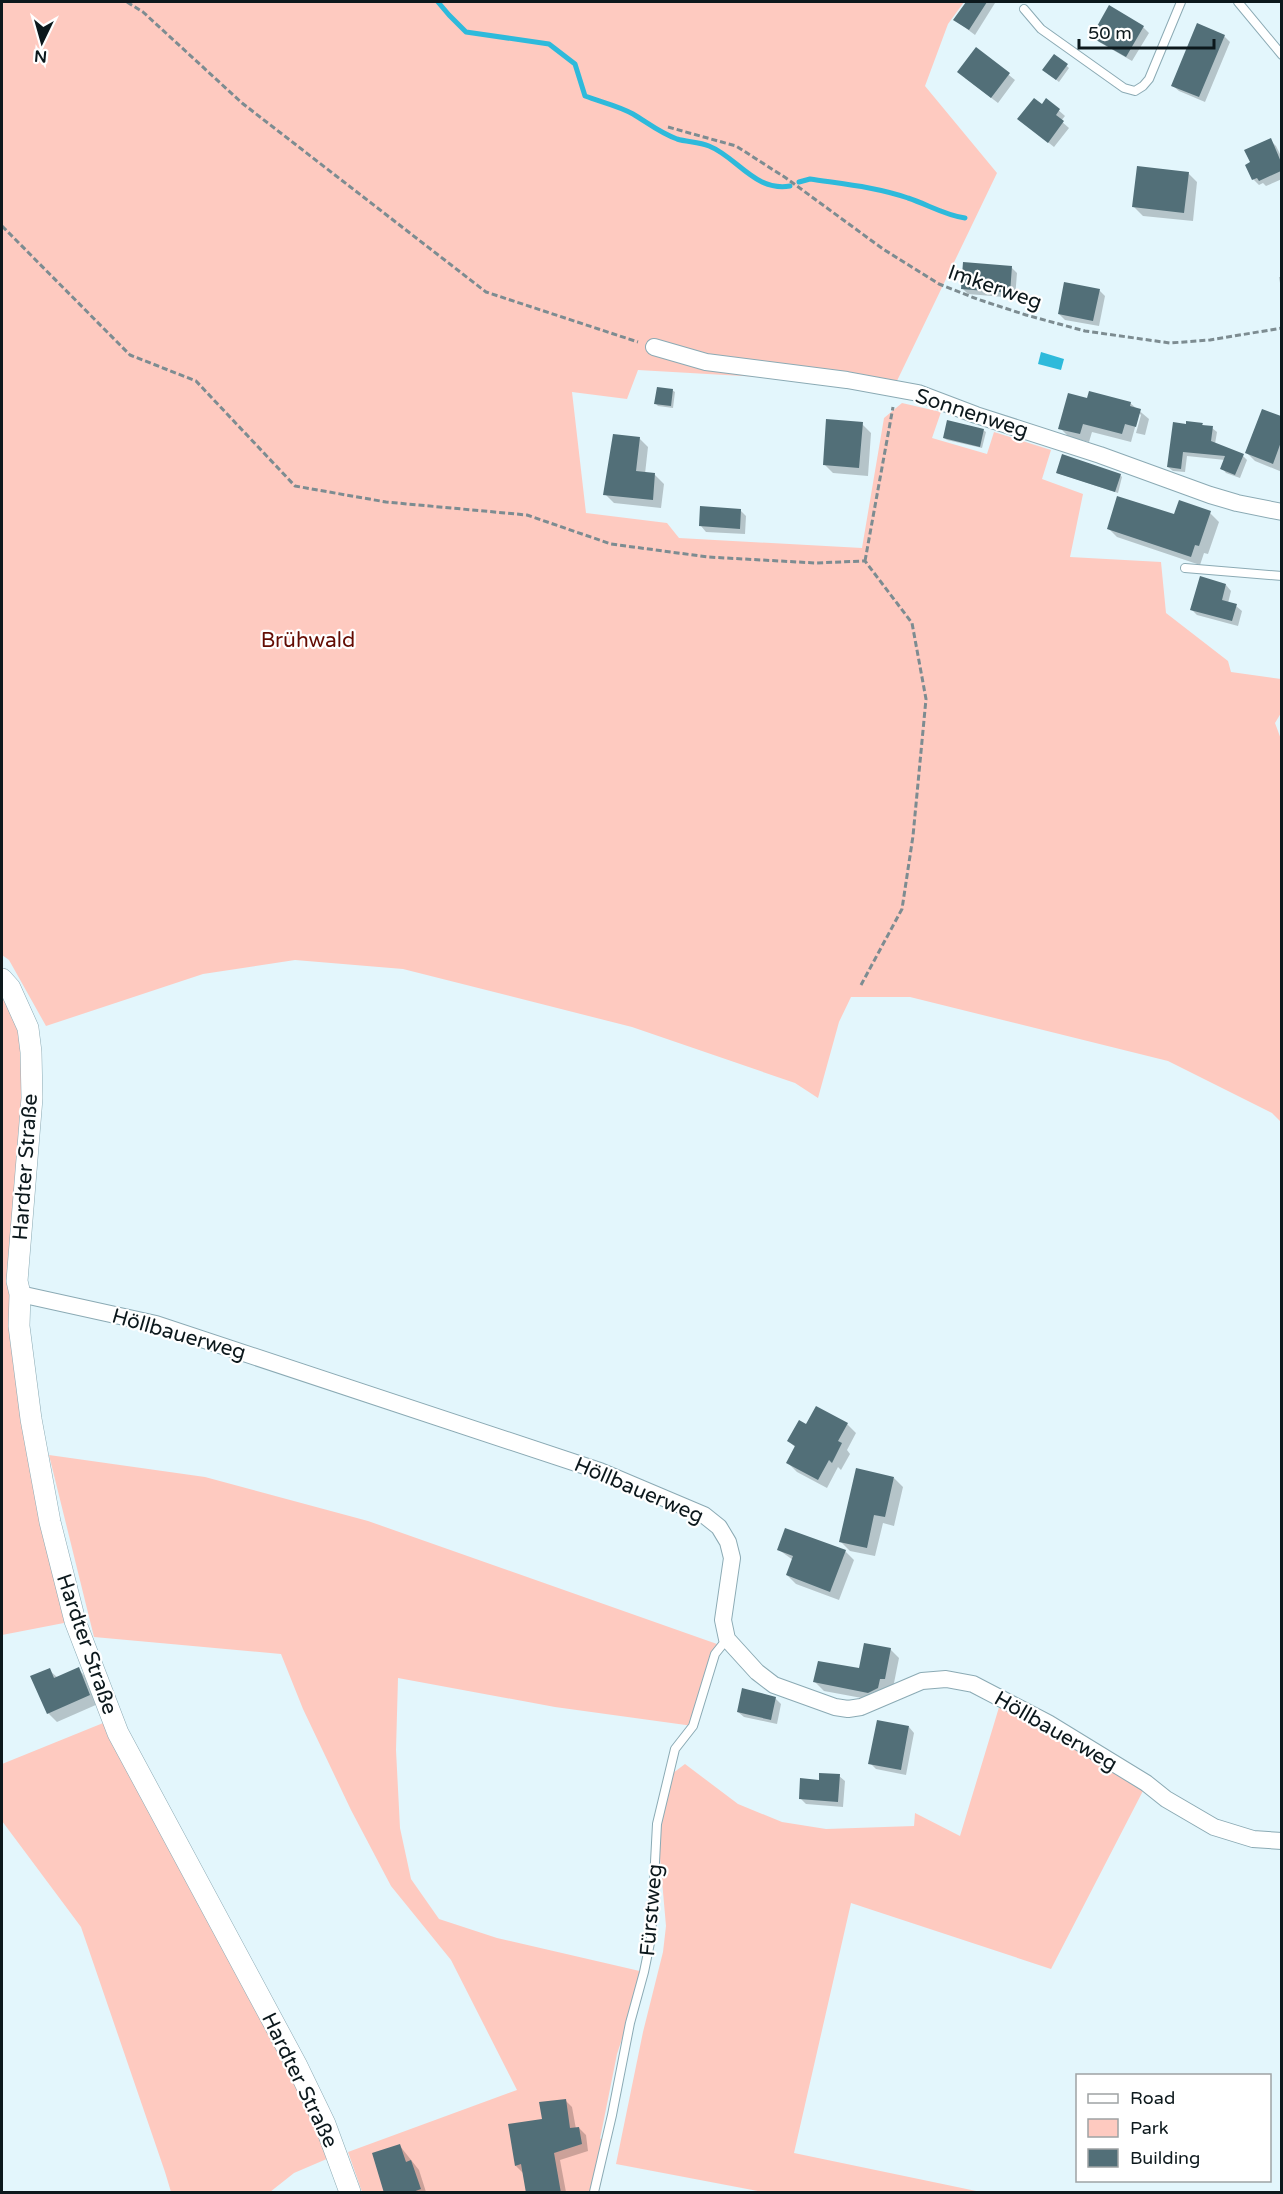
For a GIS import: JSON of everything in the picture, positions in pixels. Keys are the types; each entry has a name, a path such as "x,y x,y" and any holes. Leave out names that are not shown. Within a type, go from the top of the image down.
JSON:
{"street":[{"name":"Sonnenweg","path":"654,347 727,366 848,380 918,393 1237,503 1281,512"},
{"name":"Hardter Straße","path":"2,979 10,988 28,1028 31,1052 32,1098 17,1281 20,1294 19,1326 31,1419 50,1522 75,1621 118,1733 297,2066 325,2124 350,2193"},
{"name":"Höllbauerweg","path":"20,1294 156,1324 600,1471 704,1515 719,1527 728,1542 732,1558 723,1620 728,1639 757,1672 774,1685 835,1707 848,1709 861,1707 922,1681 946,1678 973,1684 1048,1723 1214,1827 1252,1839 1281,1841"}],"lane":[{"path":"1024,9 1041,29 1124,88 1135,91 1149,79 1181,2"},
{"path":"1238,2 1281,55"},
{"path":"1185,568 1281,576"},
{"name":"Fürstweg","path":"594,2193 630,2023 651,1938 657,1824 662,1802 675,1749 693,1726 715,1654 728,1639"}],"path":[{"path":"127,2 143,12 242,103 486,292 654,347"},
{"name":"Imkerweg","path":"668,127 736,146 786,178 883,249 939,284 977,300 1085,331 1170,343 1210,340 1281,328"},
{"path":"2,226 130,355 196,381 295,486 386,502 527,515 611,544 708,557 816,563 865,561"},
{"path":"861,985 902,909 913,836 926,699 912,622 865,561 897,389"}],"green space":[{"name":"Brühwald","path":"2,2 964,2 948,24 925,86 997,173 895,385 638,370 627,399 572,392 586,513 667,523 679,538 862,548 884,418 902,403 941,412 932,438 987,454 994,432 1051,450 1042,479 1083,494 1070,557 1161,562 1166,613 1228,661 1231,672 1281,679 1281,713 1275,723 1282,742 1281,1122 1272,1113 1168,1061 910,997 851,997 839,1022 818,1098 795,1083 632,1027 403,969 295,960 203,974 46,1026 9,960 2,955"},
{"path":"2,994 11,1007 23,1051 12,1323 69,1622 2,1635"},
{"path":"49,1455 205,1477 368,1521 717,1644 693,1726 555,1707 398,1678 396,1750 400,1828 411,1879 439,1919 497,1938 644,1972 617,2054 600,2139 607,2137 594,2192 362,2192 348,2152 517,2090 451,1960 391,1886 351,1810 303,1709 281,1654 94,1637"},
{"path":"1000,1704 1145,1787 1051,1969 851,1903 794,2153 981,2192 763,2192 616,2164 643,2032 663,1952 666,1926 657,1824 673,1773 685,1764 738,1804 782,1822 826,1829 914,1826 915,1813 960,1836"},
{"path":"113,1719 224,1931 329,2158 294,2173 270,2192 171,2192 81,1927 2,1821 2,1764"}],"water":[{"path":"1041,352 1064,359 1061,370 1038,364"}],"building":[{"path":"966,2 987,2 969,30 953,20"},
{"path":"1109,5 1144,26 1126,57 1091,37"},
{"path":"1197,23 1225,35 1199,97 1171,86"},
{"path":"976,47 1010,73 991,98 957,72"},
{"path":"1054,54 1068,64 1056,80 1042,70"},
{"path":"1034,98 1042,104 1046,98 1060,109 1056,115 1064,121 1048,143 1017,119"},
{"path":"1271,138 1281,162 1281,171 1259,181 1257,178 1252,180 1245,165 1250,162 1244,150"},
{"path":"1137,166 1189,172 1184,213 1132,207"},
{"path":"963,262 1012,266 1010,293 961,289"},
{"path":"1064,282 1100,289 1093,321 1058,314"},
{"path":"657,387 673,389 671,406 654,404"},
{"path":"1089,391 1131,402 1130,406 1141,409 1136,427 1125,424 1122,434 1083,424 1080,434 1058,429 1068,393 1087,398"},
{"path":"1262,409 1281,416 1281,442 1273,464 1245,453"},
{"path":"826,419 863,422 859,468 823,465"},
{"path":"947,420 984,429 980,447 943,438"},
{"path":"1186,421 1213,426 1211,441 1244,454 1235,475 1220,469 1225,456 1183,452 1181,469 1167,467 1173,422 1186,424"},
{"path":"613,434 640,437 636,471 655,473 653,500 603,495"},
{"path":"1062,454 1121,474 1115,492 1056,473"},
{"path":"1117,496 1174,514 1179,500 1211,511 1199,546 1195,545 1191,557 1107,529"},
{"path":"700,506 741,509 740,529 699,526"},
{"path":"1200,576 1226,584 1222,600 1237,604 1232,621 1190,610"},
{"path":"816,1406 848,1423 838,1441 842,1443 832,1463 829,1460 818,1480 786,1463 795,1446 787,1441 799,1420 806,1424"},
{"path":"856,1468 894,1477 885,1517 874,1515 867,1548 839,1542"},
{"path":"785,1528 846,1550 830,1592 786,1575 793,1556 777,1550"},
{"path":"864,1643 891,1648 885,1679 880,1679 878,1688 868,1693 813,1682 818,1661 859,1668"},
{"path":"79,1667 90,1695 47,1714 30,1676 50,1668 54,1678"},
{"path":"742,1688 776,1697 771,1720 737,1712"},
{"path":"877,1720 909,1726 901,1770 868,1764"},
{"path":"819,1773 840,1774 838,1802 799,1799 800,1778 819,1780"},
{"path":"566,2099 570,2128 579,2127 582,2144 554,2153 561,2193 526,2193 521,2164 515,2166 508,2124 542,2119 539,2102"},
{"path":"400,2144 406,2162 411,2160 421,2189 410,2193 384,2193 372,2153"}],"waterway":[{"path":"438,2 466,32 549,44 575,64 585,96 628,111 671,137 709,146 756,179 767,184 790,186"},
{"path":"799,182 810,179 884,191 965,218"}]}
